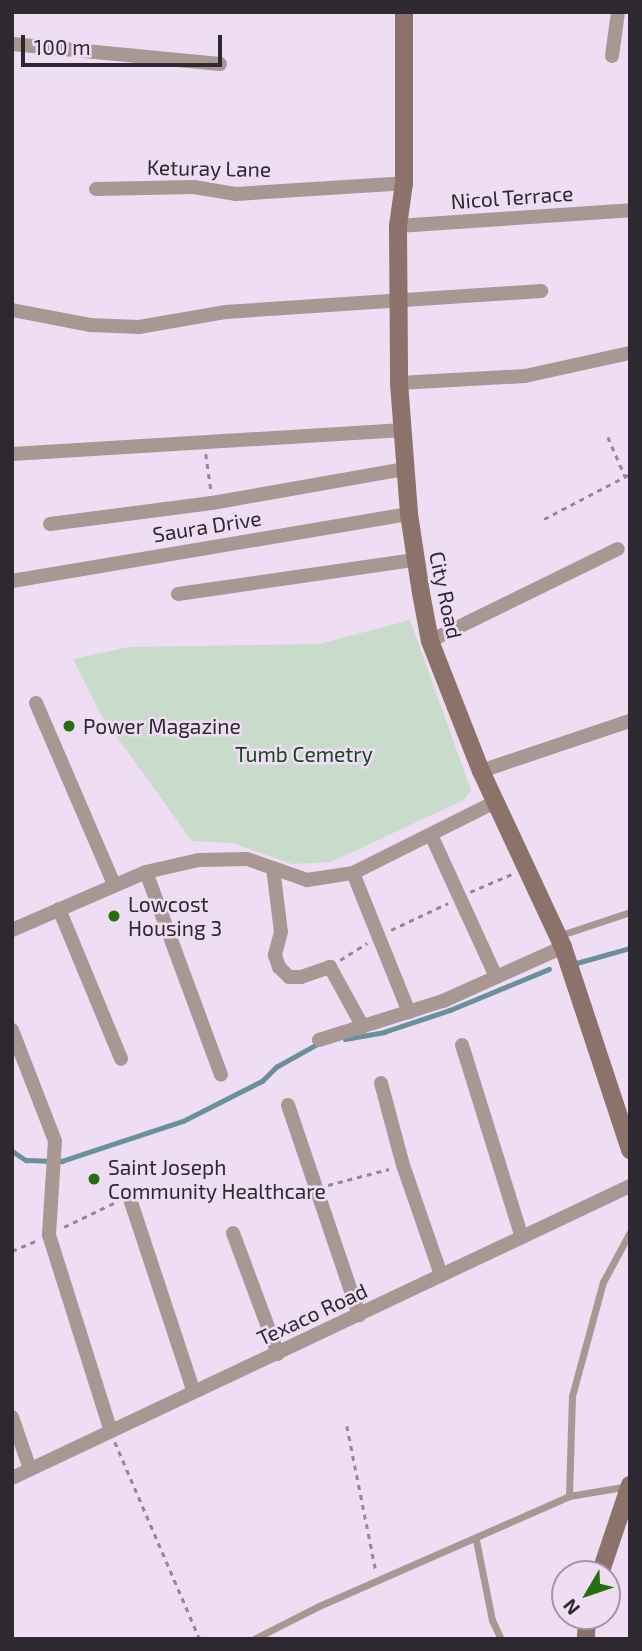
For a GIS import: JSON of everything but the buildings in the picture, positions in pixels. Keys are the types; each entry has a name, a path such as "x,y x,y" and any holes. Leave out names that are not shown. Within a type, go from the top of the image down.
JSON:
{"main road":[{"name":"City Road","path":"404,12 404,183 398,226 399,383 409,514 430,641 481,771 528,866 560,941 628,1139"},
{"path":"605,1560 630,1486"}],"street":[{"path":"612,56 618,12"},
{"path":"12,44 220,64"},
{"name":"Keturay Lane","path":"96,189 194,187 236,194 404,183"},
{"name":"Nicol Terrace","path":"398,226 630,210"},
{"path":"12,310 90,325 139,327 225,312 541,291"},
{"path":"399,383 525,376 630,353"},
{"path":"12,454 205,440 403,430"},
{"path":"50,524 212,503 405,469"},
{"name":"Saura Drive","path":"12,581 409,514"},
{"path":"430,641 618,549"},
{"path":"178,594 415,560"},
{"path":"36,703 114,884"},
{"path":"481,771 630,721"},
{"path":"12,930 146,872 223,856 307,880 353,873 432,837 497,801"},
{"path":"432,837 456,899 496,977"},
{"path":"272,868 280,921 275,955 279,967 289,977 301,977 330,967 363,1027"},
{"path":"146,872 221,1075"},
{"path":"353,873 375,937 409,1012"},
{"path":"59,909 121,1059"},
{"path":"319,1040 409,1012 496,977 560,941"},
{"path":"12,1030 55,1141 49,1235 110,1429"},
{"path":"462,1045 521,1235"},
{"path":"382,1083 403,1165 441,1275"},
{"path":"288,1105 359,1315"},
{"name":"Texaco Road","path":"12,1478 110,1429 278,1354 521,1235 630,1186"},
{"path":"131,1202 194,1390"},
{"path":"233,1233 278,1354"},
{"path":"12,1417 30,1469"}],"lane":[{"path":"560,941 630,912"},
{"path":"569,1496 572,1396 604,1282 630,1232"},
{"path":"254,1639 569,1496 630,1486"},
{"path":"476,1540 492,1620 501,1639"}],"path":[{"path":"608,437 625,476"},
{"path":"205,440 212,503"},
{"path":"544,519 630,474"},
{"path":"330,967 375,937 528,866"},
{"path":"315,1189 403,1165"},
{"path":"12,1251 120,1200 131,1202"},
{"path":"347,1426 378,1581"},
{"path":"110,1429 200,1639"}],"green space":[{"name":"Tumb Cemetry","path":"410,620 471,790 464,800 331,862 292,864 232,843 192,841 101,715 73,659 129,647 319,644"}],"waterway":[{"path":"573,964 630,948"},
{"path":"345,1039 384,1032 450,1010 549,969"},
{"path":"12,1151 26,1160 62,1161 183,1121 262,1081 276,1067 319,1043"}],"place":[{"name":"Power Magazine","path":"69,726"},
{"name":"Lowcost Housing 3","path":"114,916"},
{"name":"Saint Joseph Community Healthcare","path":"94,1179"}]}
